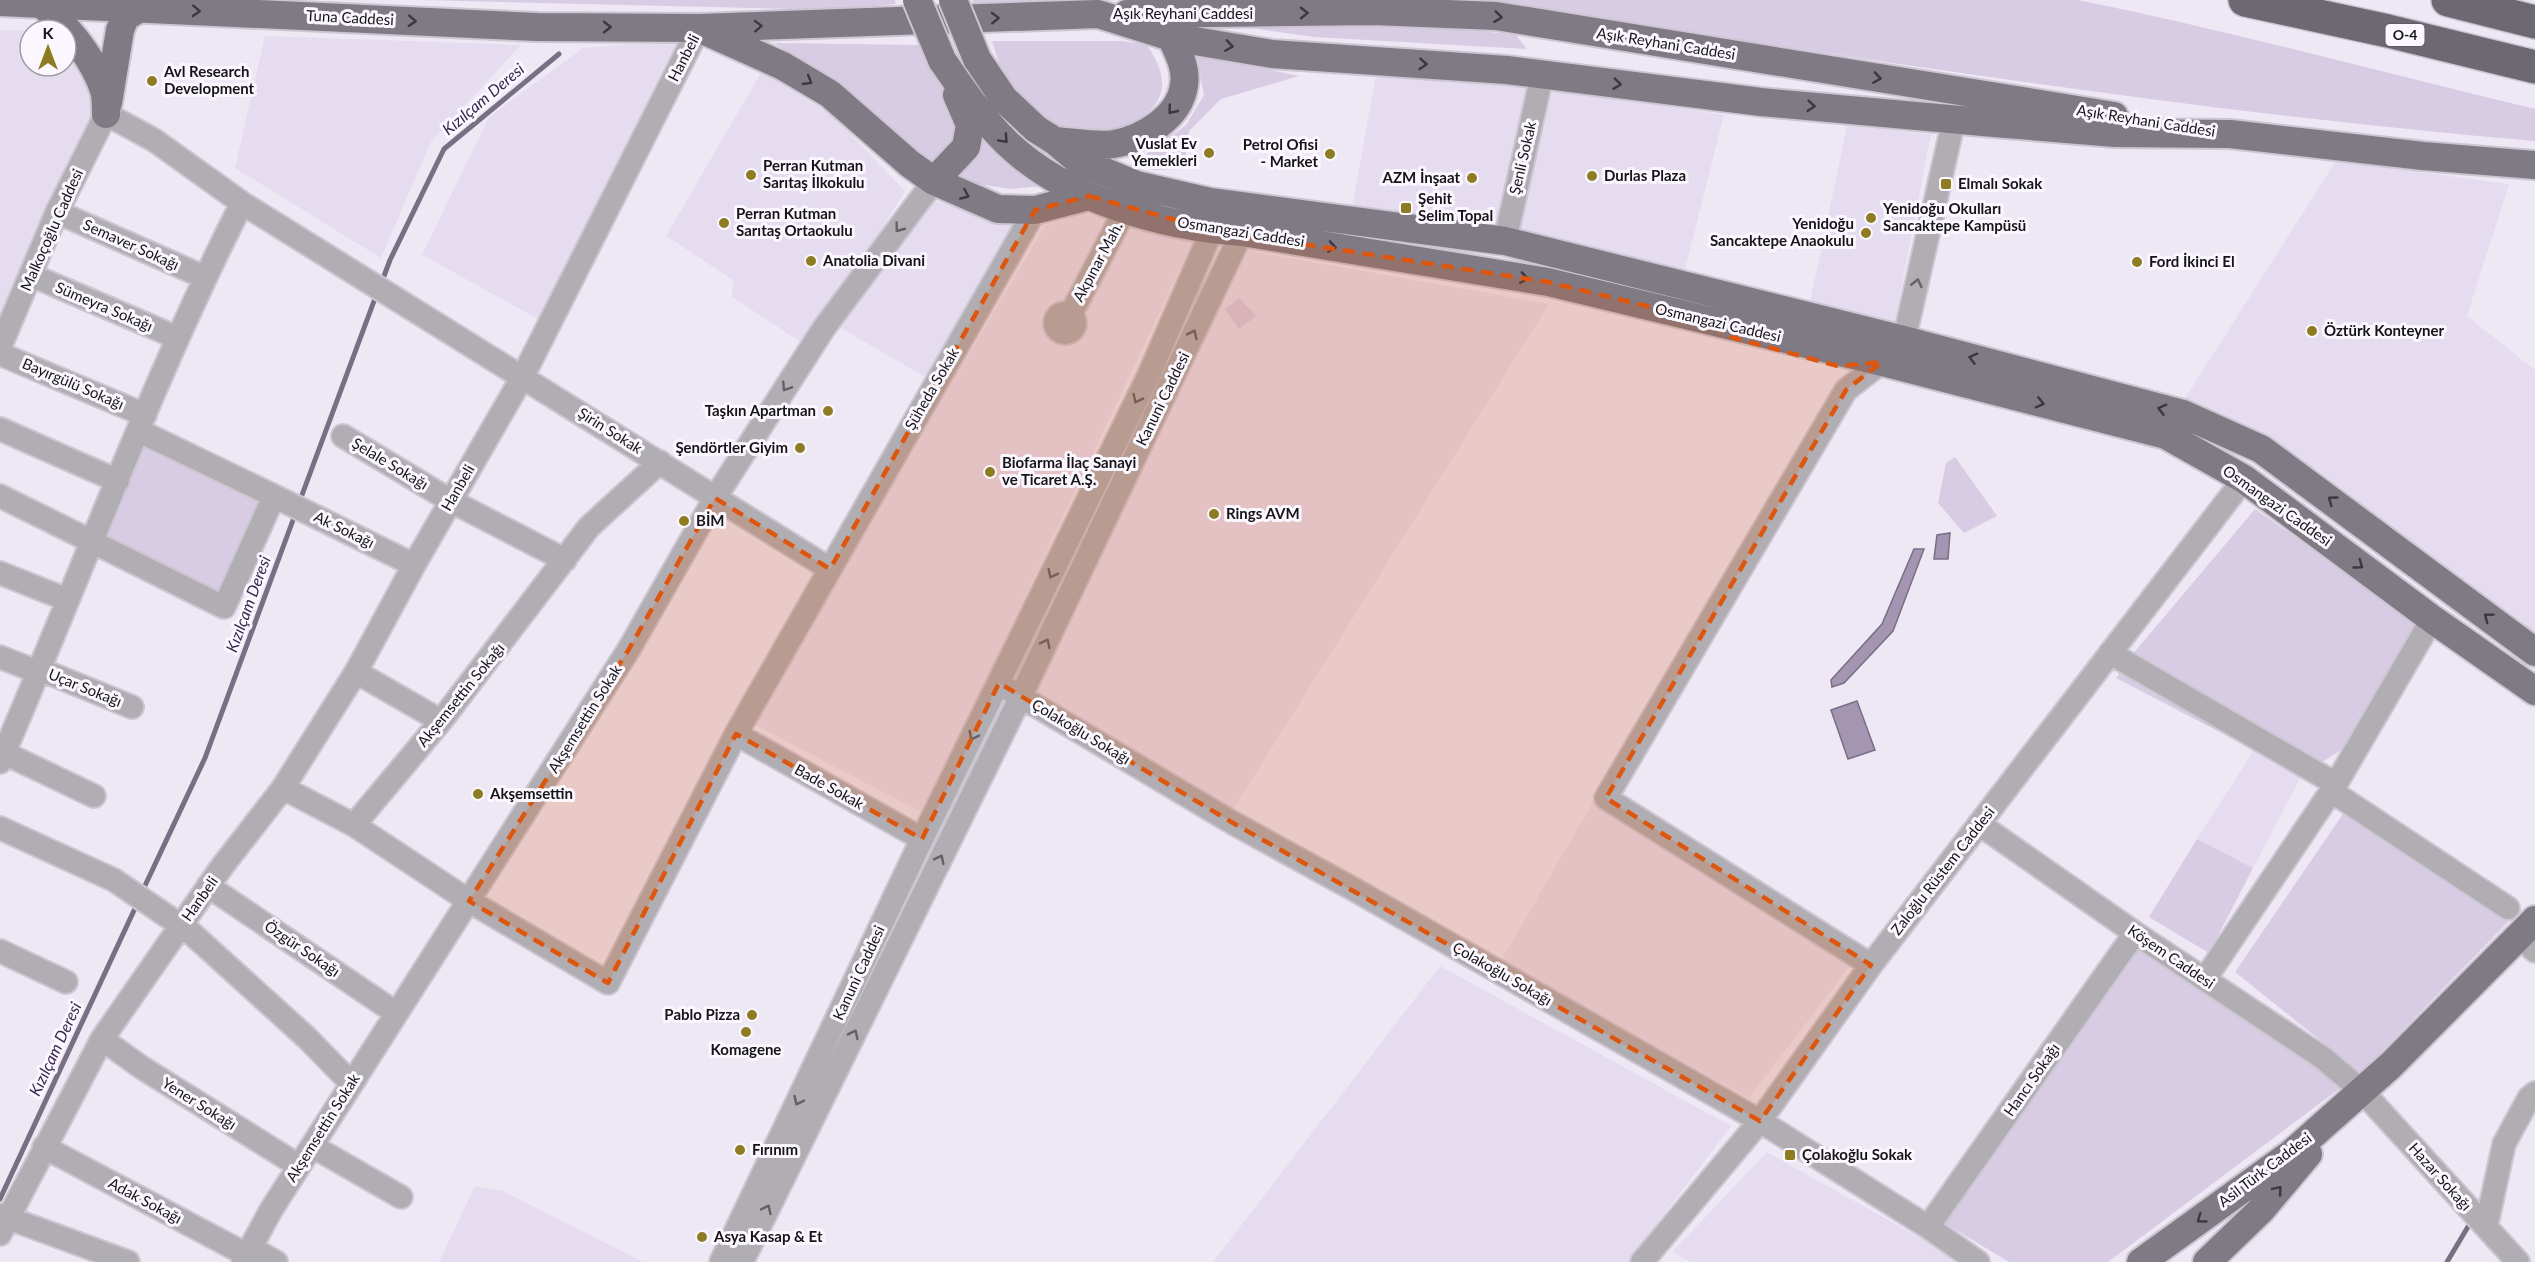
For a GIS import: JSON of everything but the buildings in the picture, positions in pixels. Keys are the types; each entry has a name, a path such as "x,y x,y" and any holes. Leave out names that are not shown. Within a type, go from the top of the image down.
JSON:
{"highway":[{"path":"2448,0 2535,22"},
{"path":"2260,3 2535,88"},
{"name":"O-4","path":"2260,3 2535,68"}],"main road":[{"name":"Osmangazi Caddesi","path":"917,0 942,60 966,95 1006,142 1040,170 1089,196 1125,210 1212,230 1242,232 1548,282 1882,362 2166,435 2244,479 2432,619 2535,691"},
{"name":"Osmangazi Caddesi","path":"953,0 977,59 1004,99 1036,129 1079,161 1136,185 1210,202 1504,241 1904,340 2184,414 2261,449 2336,502 2535,652"},
{"name":"Tuna Caddesi","path":"0,2 537,27 699,28"},
{"path":"41,3 68,28 99,79 105,93 106,114"},
{"path":"106,114 120,30 124,17 138,9"},
{"name":"Aşık Reyhani Caddesi","path":"699,28 1098,14 1373,11 1496,16 2230,134 2423,156 2535,165"},
{"name":"Aşık Reyhani Caddesi","path":"1098,14 1172,37 1272,54 1507,70 1761,102 1954,119 2115,132 2230,134"},
{"path":"699,28 783,66 830,94 910,164 934,181 998,209 1035,210 1089,196"},
{"path":"1055,141 1117,143 1154,128 1171,114 1179,102 1184,85 1182,60 1172,37"},
{"path":"934,181 966,147 970,125 942,60"},
{"path":"1212,230 1233,205"},
{"path":"1233,205 1242,232"},
{"name":"Asil Türk Caddesi","path":"2141,1262 2173,1253 2362,1091 2530,936"},
{"name":"Asil Türk Caddesi","path":"2207,1262 2261,1210 2362,1091"}],"street":[{"name":"Hanbeli","path":"3,1222 102,1039 208,886 283,788 356,672 414,565 523,376 699,28"},
{"name":"Şenli Sokak","path":"1504,241 1542,75"},
{"name":"Şirin Sokak","path":"106,114 154,140 242,203 830,569"},
{"name":"Malkoçoğlu Caddesi","path":"0,347 57,212 106,114"},
{"path":"1871,964 1606,798 1846,390 1882,362 1904,340 1954,119"},
{"name":"Akşemsettin Sokak","path":"247,1255 351,1083 629,649 715,498 824,328 934,181"},
{"path":"94,796 1,755 204,277 242,203"},
{"name":"Şüheda Sokak","path":"469,901 608,983 736,734 1035,210"},
{"name":"Akpınar Mah.","path":"1071,314 1125,210"},
{"name":"Semaver Sokağı","path":"57,212 204,277"},
{"name":"Kanuni Caddesi","path":"721,1262 922,839 1149,375 1212,230"},
{"name":"Kanuni Caddesi","path":"742,1262 1021,696 1242,232"},
{"name":"Sümeyra Sokağı","path":"31,275 178,338"},
{"name":"Bayırgülü Sokağı","path":"0,354 142,423 290,504"},
{"path":"0,429 118,481"},
{"name":"Şelale Sokağı","path":"343,436 451,501 564,560"},
{"name":"Akşemsettin Sokağı","path":"354,825 441,721 589,526 660,462"},
{"name":"Zaloğlu Rüstem Caddesi","path":"1642,1262 1760,1121 1871,964 2244,479"},
{"path":"0,496 224,608 290,504"},
{"name":"Ak Sokağı","path":"290,504 414,565"},
{"path":"0,573 68,600"},
{"path":"2205,979 2333,788 2432,619"},
{"path":"2110,653 2333,788 2508,908"},
{"name":"Uçar Sokağı","path":"0,657 132,707"},
{"path":"356,672 441,721"},
{"path":"999,683 1021,696"},
{"name":"Çolakoğlu Sokağı","path":"1021,696 1233,824 1760,1121 1928,1227 1978,1262"},
{"name":"Bade Sokak","path":"736,734 922,839"},
{"path":"283,788 354,825 469,901"},
{"name":"Köşem Caddesi","path":"1979,824 2135,933 2323,1058 2362,1091"},
{"path":"0,828 114,880 181,926 307,1038 351,1083"},
{"name":"Özgür Sokağı","path":"208,886 396,1013"},
{"name":"Hancı Sokağı","path":"1928,1227 2135,933"},
{"path":"0,951 66,982"},
{"name":"Yener Sokağı","path":"102,1039 141,1067 299,1166"},
{"name":"Hazar Sokağı","path":"2362,1091 2518,1262"},
{"path":"2478,1219 2504,1144 2532,1103"},
{"path":"312,1146 401,1197"},
{"name":"Adak Sokağı","path":"44,1148 247,1255 276,1262"},
{"path":"3,1222 97,1256 128,1262"}],"highlighted area":[{"path":"1089,196 1212,230 1548,282 1713,322 1727,336 1838,366 1882,362 1846,390 1606,798 1871,965 1760,1121 1233,823 999,683 922,839 736,734 608,983 469,901 629,649 715,498 830,569 1035,210"}],"shaded area":[{"path":"419,0 895,0 896,4 834,10"},
{"path":"972,0 1133,0 973,2"},
{"path":"1452,0 2078,0 2250,39 2535,109 2535,141 2275,115 2015,81 1497,3"},
{"path":"1392,21 1516,35 1527,49 1314,37 1224,24"},
{"path":"0,30 18,31 18,78 78,78 78,67 101,93 0,319"},
{"path":"265,36 521,45 431,142 381,258 235,168"},
{"path":"695,39 695,66 547,324 422,255 489,117 583,48"},
{"path":"992,41 1122,41 1147,45 1160,70 1162,87 1159,99 1150,110 1125,127 1095,135 1069,132 1043,116 1011,86 1001,70"},
{"path":"774,43 920,45 963,113 961,142 936,166 850,92"},
{"path":"1197,55 1299,76 1221,99 1189,131 1184,169 1151,170 1147,153 1186,125 1204,95"},
{"path":"762,71 834,117 905,191 822,326 807,346 732,297 733,280 666,236"},
{"path":"1376,75 1528,87 1502,224 1352,208"},
{"path":"1553,87 1724,115 1685,269 1520,230"},
{"name":"Yenidoğu Okulları Sancaktepe Kampüsü","path":"1847,126 1931,134 1895,321 1810,302"},
{"path":"981,134 1043,186 1012,189 957,181"},
{"path":"2336,161 2509,184 2467,316 2535,370 2535,637 2319,471 2184,400"},
{"path":"916,195 1017,227 927,378 837,326"},
{"path":"1082,213 1195,237 923,813 750,722 1045,226"},
{"path":"1245,250 1549,304 1233,810 1033,694"},
{"path":"1239,298 1256,316 1239,329 1225,309"},
{"path":"145,440 266,498 222,595 106,538"},
{"path":"1955,457 1997,516 1964,533 1938,503 1946,463"},
{"path":"2255,509 2420,625 2346,747 2302,775 2116,678 2132,655"},
{"path":"1950,533 1948,559 1934,559 1937,535"},
{"path":"1914,549 1924,549 1893,631 1844,683 1832,687 1831,680 1882,624"},
{"path":"1857,701 1875,750 1848,759 1831,710"},
{"path":"2254,750 2302,775 2253,868 2197,839"},
{"path":"1597,795 1855,959 1749,1098 1501,961"},
{"path":"2347,808 2508,922 2361,1073 2235,972"},
{"path":"2197,839 2253,868 2209,953 2149,917"},
{"path":"2138,945 2343,1086 2108,1262 2009,1262 1941,1221"},
{"path":"1440,966 1731,1126 1628,1262 1213,1262"},
{"path":"1767,1152 1963,1262 1691,1262 1672,1252"},
{"path":"475,1186 503,1191 643,1262 439,1262"}],"waterway":[{"name":"Kızılçam Deresi","path":"381,284 390,260 444,149 559,54"},
{"name":"Kızılçam Deresi","path":"299,503 377,293"},
{"name":"Kızılçam Deresi","path":"142,892 205,758 296,512"},
{"name":"Kızılçam Deresi","path":"0,1199 137,904"},
{"path":"2447,1262 2472,1220"}],"place":[{"name":"Avl Research Development","path":"152,81"},
{"name":"Vuslat Ev Yemekleri","path":"1209,153"},
{"name":"Petrol Ofisi - Market","path":"1330,154"},
{"name":"Perran Kutman Sarıtaş İlkokulu","path":"751,175"},
{"name":"Durlas Plaza","path":"1592,176"},
{"name":"AZM İnşaat","path":"1472,178"},
{"name":"Elmalı Sokak","path":"1946,184"},
{"name":"Şehit Selim Topal","path":"1406,208"},
{"name":"Yenidoğu Okulları Sancaktepe Kampüsü","path":"1871,218"},
{"name":"Perran Kutman Sarıtaş Ortaokulu","path":"724,223"},
{"name":"Yenidoğu Sancaktepe Anaokulu","path":"1866,233"},
{"name":"Anatolia Divani","path":"811,261"},
{"name":"Ford İkinci El","path":"2137,262"},
{"name":"Öztürk Konteyner","path":"2312,331"},
{"name":"Taşkın Apartman","path":"828,411"},
{"name":"Şendörtler Giyim","path":"800,448"},
{"name":"Biofarma İlaç Sanayi ve Ticaret A.Ş.","path":"990,472"},
{"name":"Rings AVM","path":"1214,514"},
{"name":"BİM","path":"684,521"},
{"name":"Akşemsettin","path":"478,794"},
{"name":"Pablo Pizza","path":"752,1015"},
{"name":"Komagene","path":"746,1032"},
{"name":"Fırınım","path":"740,1150"},
{"name":"Çolakoğlu Sokak","path":"1790,1155"},
{"name":"Asya Kasap & Et","path":"702,1237"}]}
